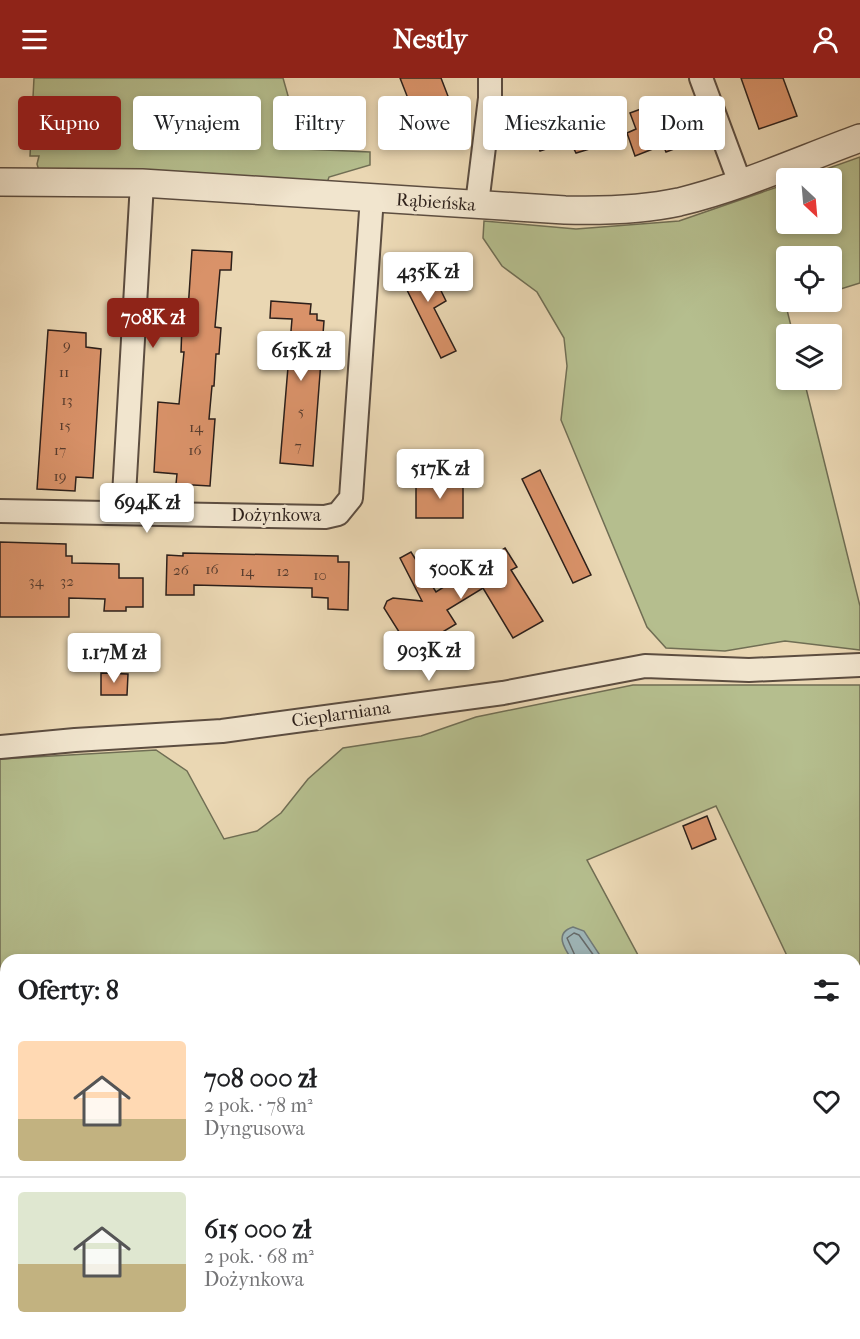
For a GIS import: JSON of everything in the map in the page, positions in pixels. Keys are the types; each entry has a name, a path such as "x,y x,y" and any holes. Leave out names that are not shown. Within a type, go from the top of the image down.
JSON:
{"street":[{"path":"477,204 490,98 490,78"},
{"path":"701,78 740,183"},
{"name":"Rąbieńska","path":"0,182 142,183 585,211 635,208 678,202 740,183 860,138"},
{"path":"123,513 142,183"},
{"name":"Dożynkowa","path":"0,511 325,517 338,514 344,509 351,498 372,197"},
{"name":"Cieplarniana","path":"0,747 222,731 503,693 645,666 750,670 860,665"}],"green space":[{"path":"34,78 283,78 288,96 273,96 273,150 370,152 370,165 329,177 326,186 39,171 37,164 39,156 30,156 30,150 121,150 121,96 33,96"},
{"path":"860,157 860,283 842,289 842,246 776,246 776,312 788,312 790,324 776,324 776,390 806,390 860,606 860,650 785,641 725,651 666,648 647,627 561,420 567,366 564,338 537,292 502,266 483,238 484,221 576,229 679,221 776,187 776,234 842,234 842,168 829,168"},
{"path":"633,685 860,685 860,954 786,954 716,806 587,860 637,954 0,954 0,759 156,750 187,771 224,839 257,831 281,813 308,779 343,748 421,736 476,717"}],"water":[{"path":"573,927 584,931 599,954 569,954 562,941 567,930"}],"building":[{"path":"400,78 441,78 448,96 407,96"},
{"path":"741,78 783,78 797,116 759,129"},
{"path":"639,110 639,150 650,150 635,156 627,133 636,129 630,113"},
{"path":"192,250 232,252 231,270 220,270 215,327 221,328 209,419 215,419 210,486 176,484 177,474 154,472 158,402 179,404 184,352 181,352 182,325 187,325"},
{"path":"425,258 446,301 434,308 456,351 441,358 398,272"},
{"path":"271,301 311,304 310,314 317,314 317,320 324,321 313,466 280,463 292,319 270,318"},
{"path":"48,330 86,333 86,347 101,349 93,478 76,477 75,491 37,489"},
{"path":"540,470 591,575 573,583 522,479"},
{"path":"416,481 463,481 463,518 416,518"},
{"path":"0,542 66,544 66,556 72,556 72,563 119,564 119,578 143,578 143,607 126,607 126,611 104,611 105,599 69,598 69,617 0,617"},
{"path":"505,548 517,567 511,570 543,621 513,638 483,588 447,610 456,624 411,651 384,608 387,601 393,598 422,601 400,558 411,552 436,592"},
{"path":"183,553 338,556 338,562 349,562 348,610 328,609 328,598 312,597 312,588 194,585 194,595 166,595 167,555 183,556"},
{"path":"101,673 128,674 127,695 101,695"},
{"path":"707,816 716,839 692,849 683,826"}]}
